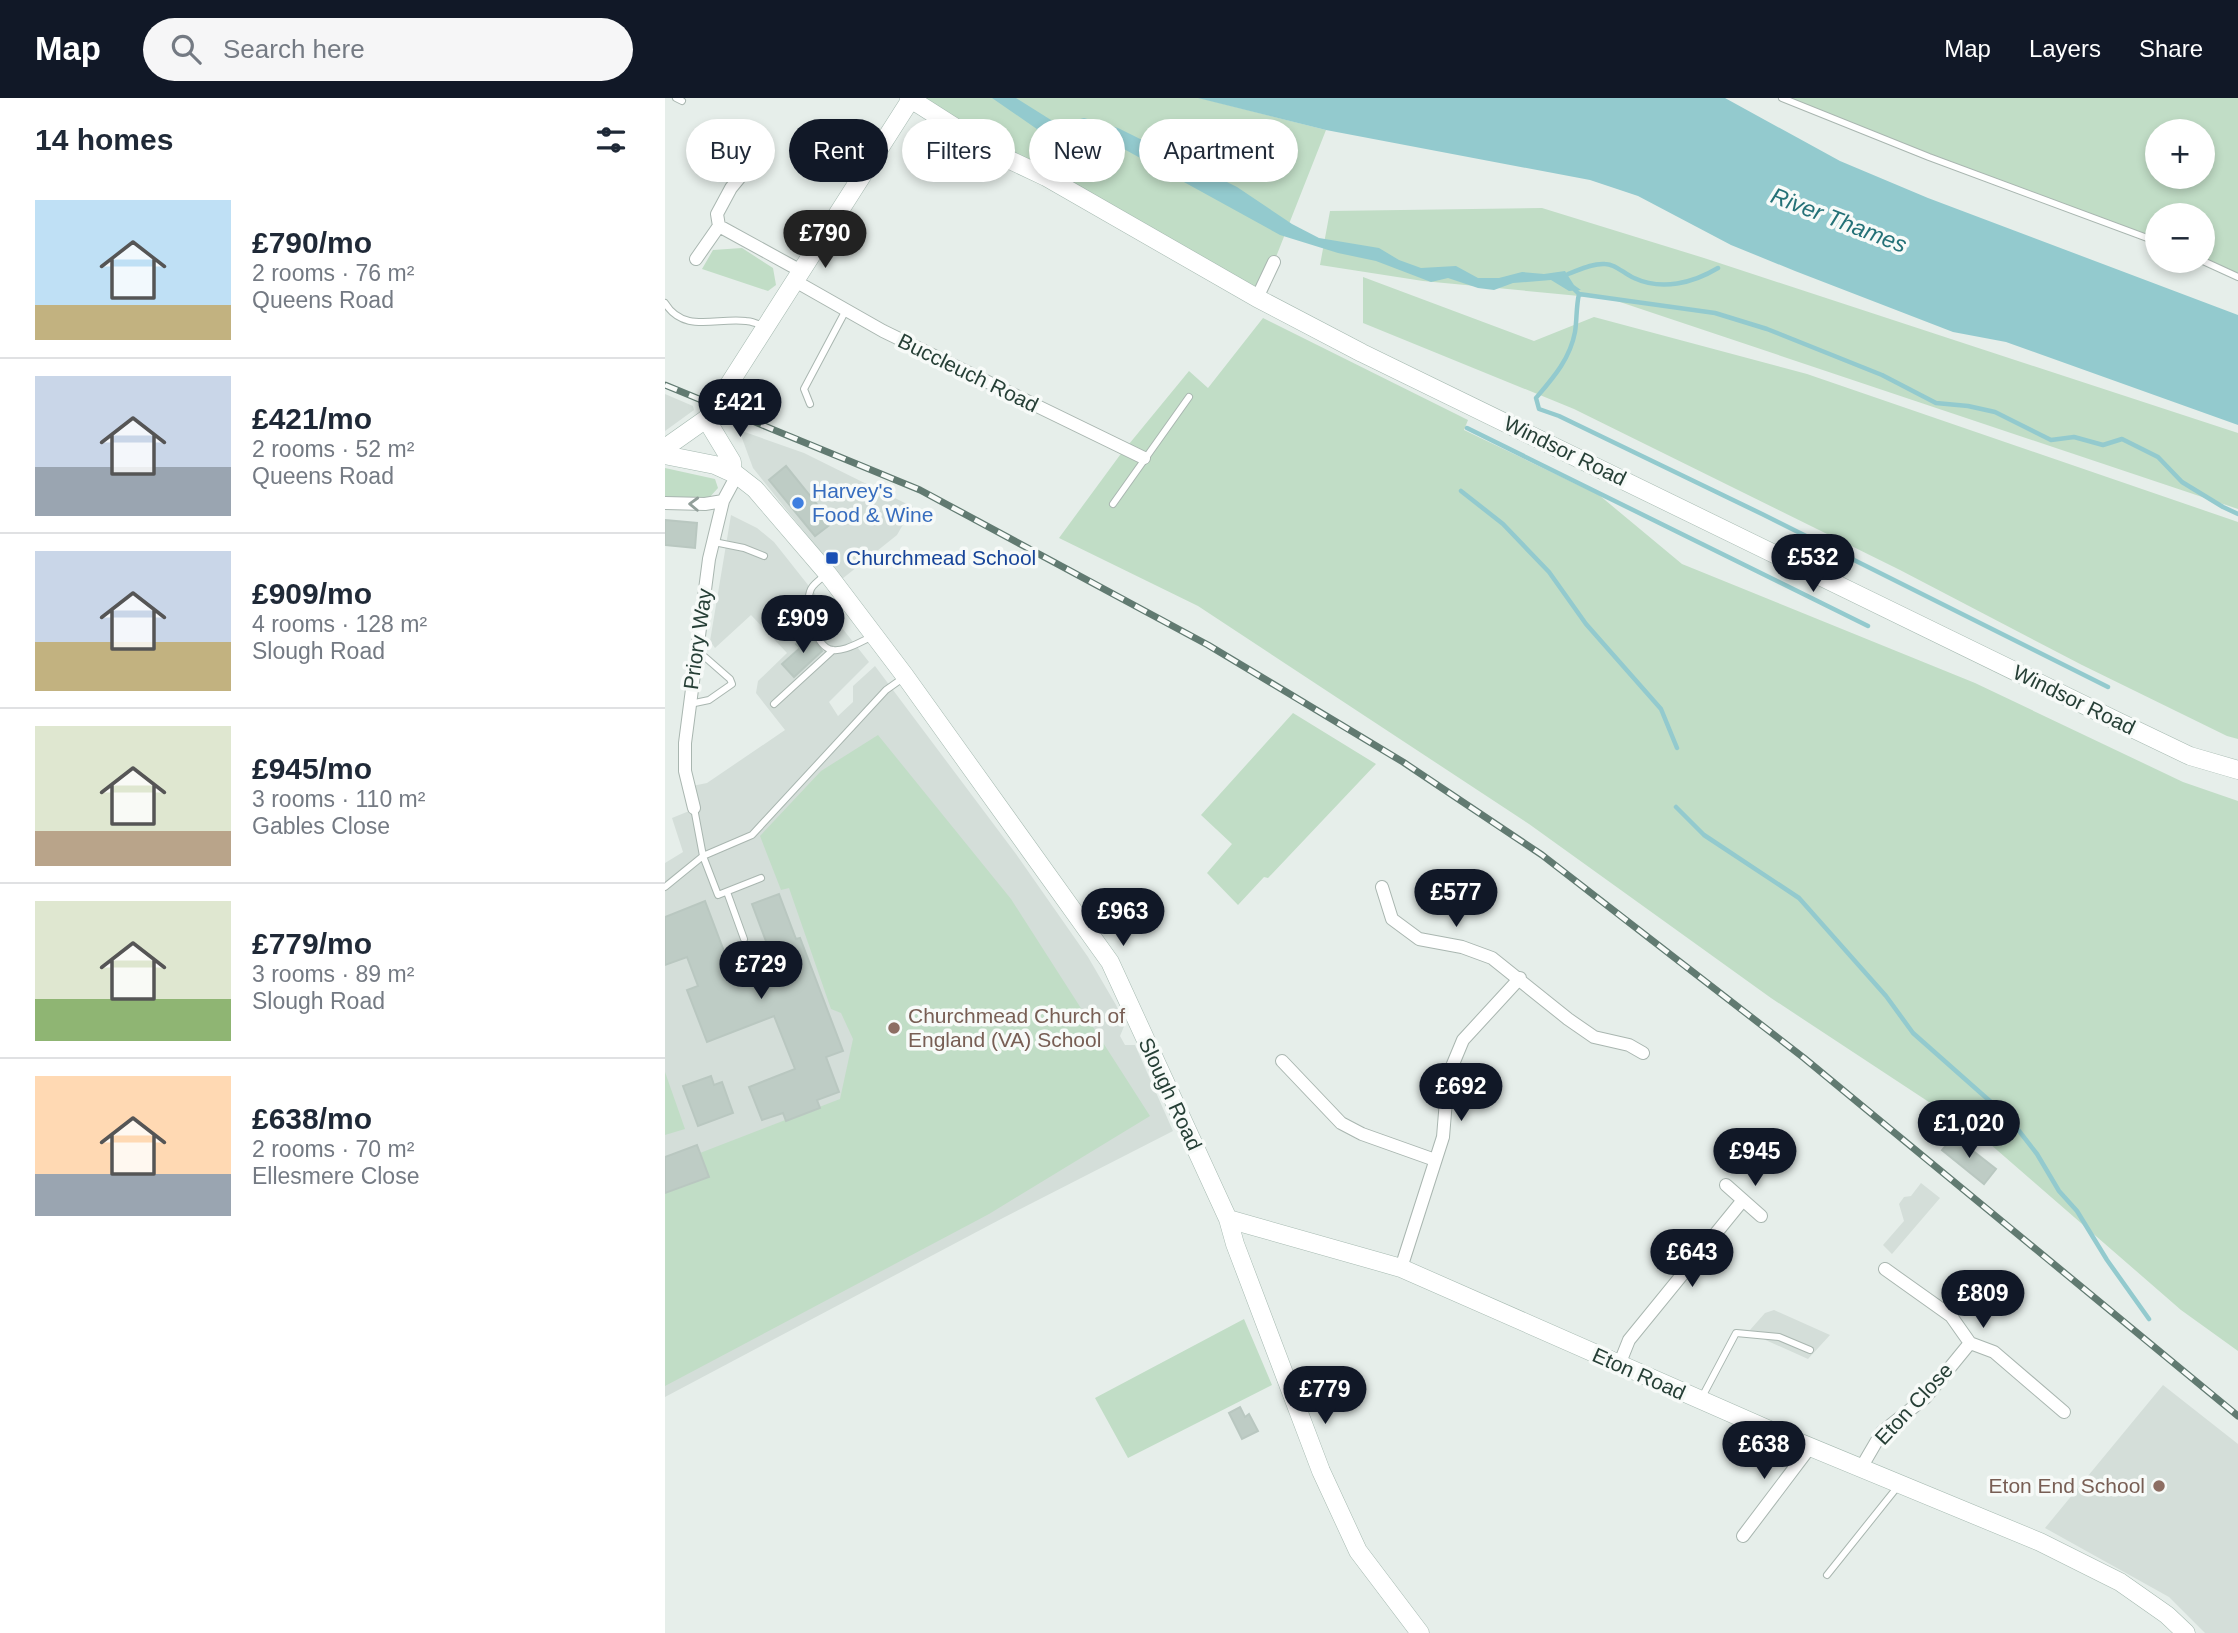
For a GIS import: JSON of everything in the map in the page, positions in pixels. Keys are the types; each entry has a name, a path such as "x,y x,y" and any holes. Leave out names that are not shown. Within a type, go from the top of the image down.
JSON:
{"main road":[{"path":"665,448 706,419 910,99"},
{"name":"Windsor Road","path":"910,99 997,154 1046,177 1257,298 1362,353 2190,756 2238,770"},
{"path":"706,419 732,462 735,473"},
{"path":"665,455 715,465 735,473"},
{"name":"Slough Road","path":"735,473 774,509 827,573 1110,962 1228,1219 1321,1471 1358,1551 1420,1633"},
{"name":"Eton Road","path":"1228,1219 1401,1268 1700,1400 2040,1542 2120,1582 2167,1615 2186,1633"}],"street":[{"path":"696,259 719,226 717,214 736,182"},
{"name":"Buccleuch Road","path":"719,226 846,310 883,331 1144,458"},
{"path":"1257,298 1274,261"},
{"name":"Priory Way","path":"694,808 685,771 685,743 713,542 723,501 735,473"},
{"path":"665,503 705,504 723,501"},
{"path":"1382,887 1392,919 1419,939 1462,947 1492,958 1594,1037 1629,1045 1643,1054"},
{"path":"1401,1268 1443,1137 1448,1076 1463,1040 1520,978"},
{"path":"1282,1061 1341,1123 1362,1135 1435,1160"},
{"path":"1726,1185 1761,1216"},
{"path":"1619,1365 1629,1340 1743,1200"},
{"path":"1885,1269 1951,1317 1970,1343 1994,1352 2064,1412"},
{"name":"Eton Close","path":"1861,1468 1882,1432 1925,1398 1970,1343"},
{"path":"1743,1536 1811,1446"}],"lane":[{"path":"1782,98 1929,157 2145,237"},
{"path":"2215,266 2238,277"},
{"path":"665,303 670,311 682,320 746,321 764,326"},
{"path":"810,404 804,389 846,310"},
{"path":"1114,504 1189,397"},
{"path":"713,542 744,548 764,556"},
{"path":"827,573 810,590 809,610 812,626 826,648 833,650"},
{"path":"774,705 833,650 872,636"},
{"path":"690,704 709,700 732,684 730,679 697,650"},
{"path":"665,887 703,856 752,835 886,690 905,677"},
{"path":"694,808 703,856 718,895 761,878"},
{"path":"727,892 744,939"},
{"path":"1700,1400 1736,1333 1779,1337 1810,1350"},
{"path":"1827,1575 1900,1483"}],"shaded area":[{"path":"665,394 693,406 694,410 665,431"},
{"path":"739,430 804,453 913,507 897,535 842,579 753,468"},
{"name":"Churchmead Church of England (VA) School","path":"731,515 757,528 774,542 869,662 829,702 838,716 853,702 853,686 875,666 1016,854 1088,957 1116,1005 1125,1024 1120,1036 1125,1045 1135,1045 1173,1131 665,1397 665,863 683,852 672,818 699,807 692,786 707,783 785,730 756,693 758,681 787,653 751,615 715,648 710,641"},
{"path":"1921,1183 1940,1198 1892,1254 1883,1245 1904,1221 1899,1204 1904,1197 1911,1196"},
{"path":"1774,1310 1830,1335 1808,1359 1761,1338 1738,1336 1734,1329 1750,1330 1765,1313"},
{"name":"Eton End School","path":"2163,1385 2238,1444 2238,1633 2205,1633 2169,1597 2045,1528"}],"green space":[{"path":"909,98 1200,98 1283,119 1139,119 1139,182 1298,182 1298,123 1326,130 1257,298 1055,182 1125,182 1125,119 1029,119 1029,167 1015,159 1015,119 946,119"},
{"path":"1786,98 2238,98 2238,275 2215,265 2215,203 2145,203 2145,238 1910,150"},
{"path":"1542,208 1704,258 2238,433 2238,509 1611,299 1423,281 1320,265 1330,211"},
{"path":"742,248 773,268 776,285 768,291 702,269 713,250"},
{"path":"1363,277 1534,341 1594,317 1807,374 2238,522 2238,739 2082,665 1900,570 1574,409 1363,323"},
{"path":"1263,318 1468,420 1464,430 1599,495 1682,564 1975,683 2183,782 2238,801 2238,1351 2181,1310 1982,1137 1771,998 1529,824 1198,606 1059,538 1120,455 1189,371 1208,388"},
{"path":"665,468 715,479 718,488 708,499 665,498"},
{"path":"1293,713 1376,764 1268,878 1264,877 1238,905 1207,873 1232,844 1201,815"},
{"name":"Churchmead Church of England (VA) School","path":"878,735 1011,899 1150,1116 989,1214 665,1386 665,1193 709,1177 700,1153 840,1099 853,1039 841,1013 831,1009 789,888 781,890 760,836 821,771"},
{"path":"665,1072 685,1129 665,1135"},
{"path":"1244,1319 1272,1385 1128,1458 1095,1398"}],"water":[{"path":"992,98 1016,98 1049,119 1029,119 1029,124"},
{"name":"River Thames","path":"1198,98 1725,98 1840,161 1928,198 2238,315 2238,425 2006,342 1953,332 1731,245 1638,196 1590,180 1326,130 1298,123 1298,119 1282,119"},
{"path":"1125,131 1139,138 1139,157 1125,150"},
{"path":"1184,182 1227,182 1319,238 1379,248 1399,260 1421,268 1456,266 1478,278 1499,278 1522,272 1544,274 1565,271 1574,285 1581,290 1569,291 1551,280 1513,283 1494,290 1478,288 1448,278 1431,282 1376,261 1338,253 1280,235"}],"building":[{"path":"786,466 832,523 815,536 769,480"},
{"path":"665,520 697,523 695,548 665,545"},
{"path":"809,632 822,651 794,677 782,664 800,648 796,644"},
{"path":"779,894 796,939 800,938 843,1051 826,1057 839,1092 817,1100 820,1108 786,1121 783,1113 762,1120 749,1087 795,1069 774,1016 707,1042 687,990 698,986 687,957 665,965 665,917 705,901 730,967 770,952 752,904"},
{"path":"711,1076 714,1085 722,1082 733,1113 698,1126 683,1086"},
{"path":"1954,1136 1996,1169 1984,1184 1942,1150"},
{"path":"697,1145 709,1177 665,1193 665,1157"},
{"path":"1240,1407 1245,1417 1249,1414 1258,1431 1242,1439 1229,1413"}],"waterway":[{"path":"1568,274 1605,264 1645,282 1666,285 1698,278 1718,268"},
{"path":"1575,290 1579,294 1715,313 1767,329 1882,375 1936,403 1995,412 2051,440 2074,437 2103,445 2122,439 2158,457 2182,482 2238,514"},
{"path":"1579,294 1573,342 1560,368 1536,398 1539,409 1559,416 1762,514 2108,687"},
{"path":"1467,428 1868,626"},
{"path":"1461,491 1503,524 1549,572 1586,624 1661,709 1677,748"},
{"path":"1676,807 1704,835 1799,898 1886,996 1913,1033 2009,1118 2037,1154 2059,1191 2077,1211 2107,1260 2149,1319"}],"railway":[{"path":"665,385 920,490 1208,645 1403,762 1542,855 1804,1058 2238,1416"}],"place":[{"name":"Harvey's Food & Wine","path":"798,503"},
{"name":"Churchmead School","path":"832,558"},
{"name":"Churchmead Church of England (VA) School","path":"894,1028"},
{"name":"Eton End School","path":"2159,1486"}]}
